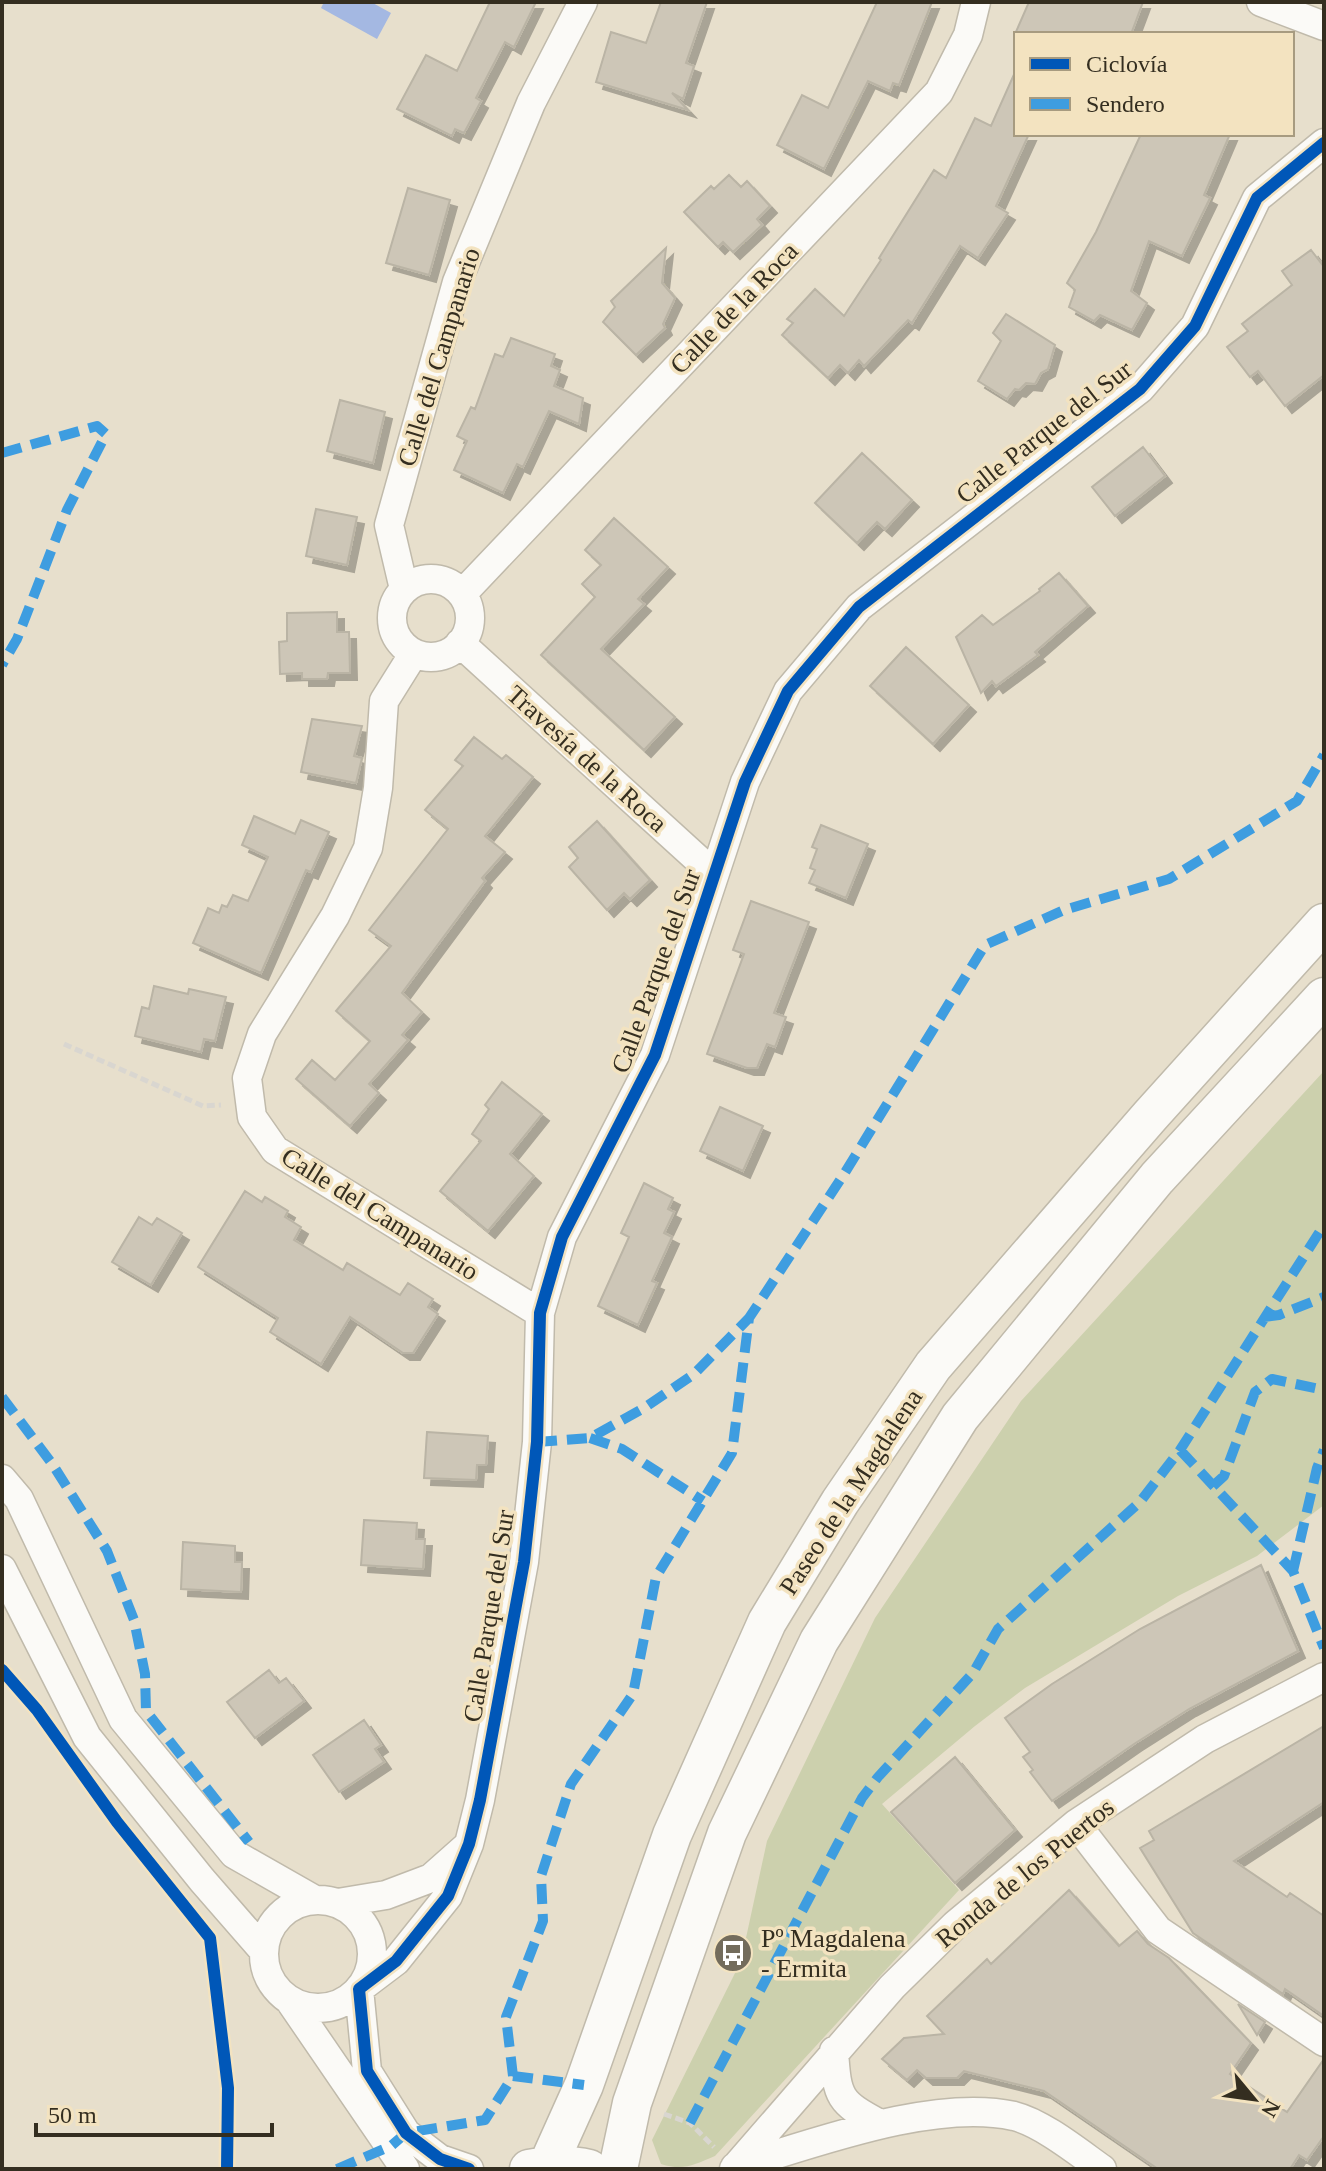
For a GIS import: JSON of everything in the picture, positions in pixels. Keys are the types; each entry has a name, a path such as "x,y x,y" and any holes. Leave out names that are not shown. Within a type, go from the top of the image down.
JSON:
{"main road":[{"name":"Paseo de la Magdalena","path":"539,2167 584,2085 672,1835 767,1622 840,1502 933,1366 1150,1116 1324,923"},
{"name":"Paseo de la Magdalena","path":"618,2169 632,2103 727,1833 819,1641 960,1417 1157,1178 1324,997"},
{"path":"539,2167 572,2165 589,2169"}],"street":[{"name":"Calle del Campanario","path":"404,589 389,525 457,282 531,103 583,2"},
{"name":"Calle de la Roca","path":"462,594 939,92 968,35 976,2"},
{"path":"1261,2 1324,26"},
{"name":"Calle Parque del Sur","path":"359,1989 396,1961 448,1896 469,1844 524,1562 537,1442 540,1313 562,1237 655,1055 745,782 788,691 859,607 1140,389 1195,326 1257,198 1324,143"},
{"path":"428,578 453,585 462,594 470,619 467,632 451,651 439,656 426,656 403,646 392,624 397,598 404,589 428,578"},
{"name":"Travesía de la Roca","path":"460,643 714,874"},
{"name":"Calle del Campanario","path":"414,653 384,701 378,788 368,848 335,916 262,1034 247,1078 252,1117 275,1150 540,1313"},
{"path":"2,1479 19,1499 123,1719 234,1854 325,1901 352,1912 364,1924 371,1940 372,1958 368,1974 348,1999 334,2006 304,2007 278,1992 265,1966 263,1950 266,1935 284,1911 298,1903 325,1901 386,1895 431,1878 469,1844"},
{"path":"2,1569 87,1737 202,1880 263,1950"},
{"name":"Ronda de los Puertos","path":"733,2169 892,1987 955,1925 1076,1824 1205,1739 1324,1677"},
{"path":"1076,1824 1158,1930 1324,2042"},
{"path":"359,1989 367,2071 406,2133 440,2159 469,2169"},
{"path":"290,2001 405,2169"},
{"path":"834,2051 836,2084 850,2108 880,2124"},
{"path":"733,2169 880,2124 973,2111 1016,2117 1050,2134 1102,2169"}],"path":[{"path":"64,1044 203,1106 250,1103"}],"green space":[{"path":"1324,1071 1324,1505 1257,1556 1178,1596 1025,1688 882,1804 959,1890 715,2156 682,2167 661,2164 652,2140 741,1961 767,1841 875,1618 1021,1401"}],"water":[{"path":"324,2 371,2 391,13 377,39 321,8"}],"building":[{"path":"490,2 536,2 514,47 505,42 476,98 481,101 464,133 455,129 452,136 397,109 426,55 457,71"},
{"path":"661,2 707,2 686,63 694,66 683,99 672,93 688,110 596,82 611,32 646,43"},
{"path":"877,2 932,2 899,85 893,83 890,91 868,81 824,169 777,145 802,95 828,108"},
{"path":"1029,2 1143,2 1132,32 1016,32"},
{"path":"1014,74 1014,136 1028,136 996,206 1008,213 978,258 960,246 912,323 908,320 864,366 859,360 848,373 840,365 828,378 782,335 793,323 787,319 815,289 844,316 934,170 946,178 975,118 991,126"},
{"path":"1140,136 1229,136 1204,195 1210,198 1182,256 1149,241 1131,291 1147,303 1132,330 1100,315 1094,321 1069,307 1075,290 1067,283 1096,232"},
{"path":"729,175 741,187 747,181 770,206 757,219 762,225 733,252 723,242 718,247 684,212 711,186 714,189"},
{"path":"408,188 450,200 429,275 386,263"},
{"path":"666,248 662,283 675,298 663,324 665,328 636,355 603,322 615,307 611,301"},
{"path":"1311,250 1324,267 1324,375 1285,406 1258,371 1250,377 1227,347 1248,331 1242,324 1292,285 1282,271"},
{"path":"1006,314 1055,345 1048,369 1041,373 1035,384 1026,383 1019,390 1015,389 1007,399 978,381 1001,341 993,333"},
{"path":"511,338 555,354 551,366 560,370 554,386 583,398 579,424 549,411 523,467 517,464 503,493 454,470 467,441 457,436 471,407 475,409 495,354 503,357"},
{"path":"340,400 385,412 373,463 327,451"},
{"path":"1143,447 1165,476 1115,516 1092,487"},
{"path":"862,453 912,500 885,529 877,522 857,543 815,503"},
{"path":"316,509 357,517 347,565 306,556"},
{"path":"614,518 668,567 638,599 644,604 601,649 675,717 644,750 541,655 595,597 582,584 601,565 585,550"},
{"path":"1059,573 1088,606 1035,652 1038,655 996,686 992,681 981,693 956,637 982,615 993,625"},
{"path":"337,612 337,632 349,632 350,673 328,673 327,679 302,679 302,673 280,674 279,642 287,641 287,613"},
{"path":"906,647 969,705 933,744 870,686"},
{"path":"312,719 362,726 354,756 362,758 356,783 301,772"},
{"path":"474,737 502,759 506,755 533,777 485,836 505,852 482,878 485,881 402,993 422,1012 402,1035 408,1040 369,1084 379,1093 350,1126 296,1079 312,1060 335,1080 370,1041 336,1011 391,946 369,930 448,829 425,810 463,766 455,760"},
{"path":"254,816 295,834 301,820 329,832 311,872 306,870 261,973 193,943 208,908 219,913 222,905 227,907 233,895 248,901 268,857 242,845"},
{"path":"597,821 650,880 630,899 624,893 607,910 569,867 578,858 569,847"},
{"path":"821,825 868,844 846,898 809,883 815,870 810,868 817,849 812,847"},
{"path":"751,901 809,922 774,1013 786,1017 775,1047 767,1044 757,1068 747,1068 707,1054 744,954 733,950"},
{"path":"154,986 188,994 189,989 226,997 215,1041 204,1039 201,1052 135,1036 142,1007 149,1009"},
{"path":"502,1082 542,1114 510,1154 534,1176 488,1231 440,1191 481,1141 472,1134 489,1109 485,1105"},
{"path":"720,1107 763,1126 743,1171 700,1151"},
{"path":"644,1183 673,1198 668,1209 674,1212 664,1233 672,1237 652,1281 657,1283 638,1325 598,1306 629,1237 621,1233"},
{"path":"245,1191 262,1202 265,1197 288,1211 285,1217 301,1227 294,1240 343,1270 347,1263 400,1295 408,1283 433,1299 428,1307 438,1314 413,1353 403,1353 350,1317 321,1364 270,1332 278,1318 198,1267"},
{"path":"139,1217 152,1225 157,1218 182,1233 151,1285 112,1262"},
{"path":"427,1432 488,1436 486,1465 477,1465 476,1480 424,1478"},
{"path":"364,1520 417,1523 416,1539 425,1539 423,1569 361,1565"},
{"path":"183,1542 235,1546 235,1562 242,1562 241,1592 181,1589"},
{"path":"1261,1565 1298,1651 1189,1709 1052,1801 1030,1772 1033,1770 1023,1757 1030,1752 1005,1718 1052,1684 1140,1629"},
{"path":"269,1670 279,1683 286,1678 304,1701 255,1738 227,1702"},
{"path":"364,1720 381,1745 375,1749 384,1762 339,1792 313,1755"},
{"path":"1324,1726 1324,1802 1234,1861 1287,1897 1290,1893 1324,1916 1324,2016 1285,1989 1283,1994 1193,1933 1140,1848 1154,1840 1149,1831"},
{"path":"955,1757 1015,1830 955,1883 891,1812"},
{"path":"1069,1890 1119,1946 1137,1931 1148,1944 1169,1958 1251,2043 1230,2074 1287,2112 1324,2059 1324,2136 1307,2160 1299,2155 1290,2169 1158,2169 1044,2091 964,2071 957,2078 926,2078 917,2070 907,2080 882,2059 904,2038 944,2034 927,2016 987,1959 991,1964"},
{"path":"1238,2004 1265,2022 1257,2035"}],"marked path":[{"path":"2,453 97,426 106,434 67,510 17,639 2,665"},
{"path":"337,2169 391,2146 406,2133 485,2120 513,2076 506,2017 543,1921 541,1876 571,1784 633,1694 656,1577 732,1453 749,1318 844,1174 985,945 1064,910 1169,879 1297,801 1324,755"},
{"path":"690,2123 862,1798 973,1673 998,1629 1140,1502 1180,1450 1324,1225"},
{"path":"1264,1317 1279,1315 1324,1297"},
{"path":"537,1442 590,1438 644,1408 694,1374 749,1318"},
{"path":"1213,1486 1224,1476 1255,1392 1272,1379 1324,1390"},
{"path":"2,1397 53,1465 107,1551 134,1620 145,1674 146,1711 249,1842"},
{"path":"590,1438 622,1449 703,1501"},
{"path":"1180,1450 1293,1571 1324,1648"},
{"path":"1293,1571 1324,1450"},
{"path":"513,2076 584,2085"}],"cycle path":[{"path":"469,2169 440,2159 406,2133 367,2071 359,1989 396,1961 448,1896 469,1844 524,1562 537,1442 540,1313 562,1237 655,1055 745,782 788,691 859,607 1140,389 1195,326 1257,198 1324,143"},
{"path":"2,1670 37,1710 117,1822 210,1938 228,2088 227,2169"}],"place":[{"name":"Pº Magdalena - Ermita","path":"733,1953"}]}
